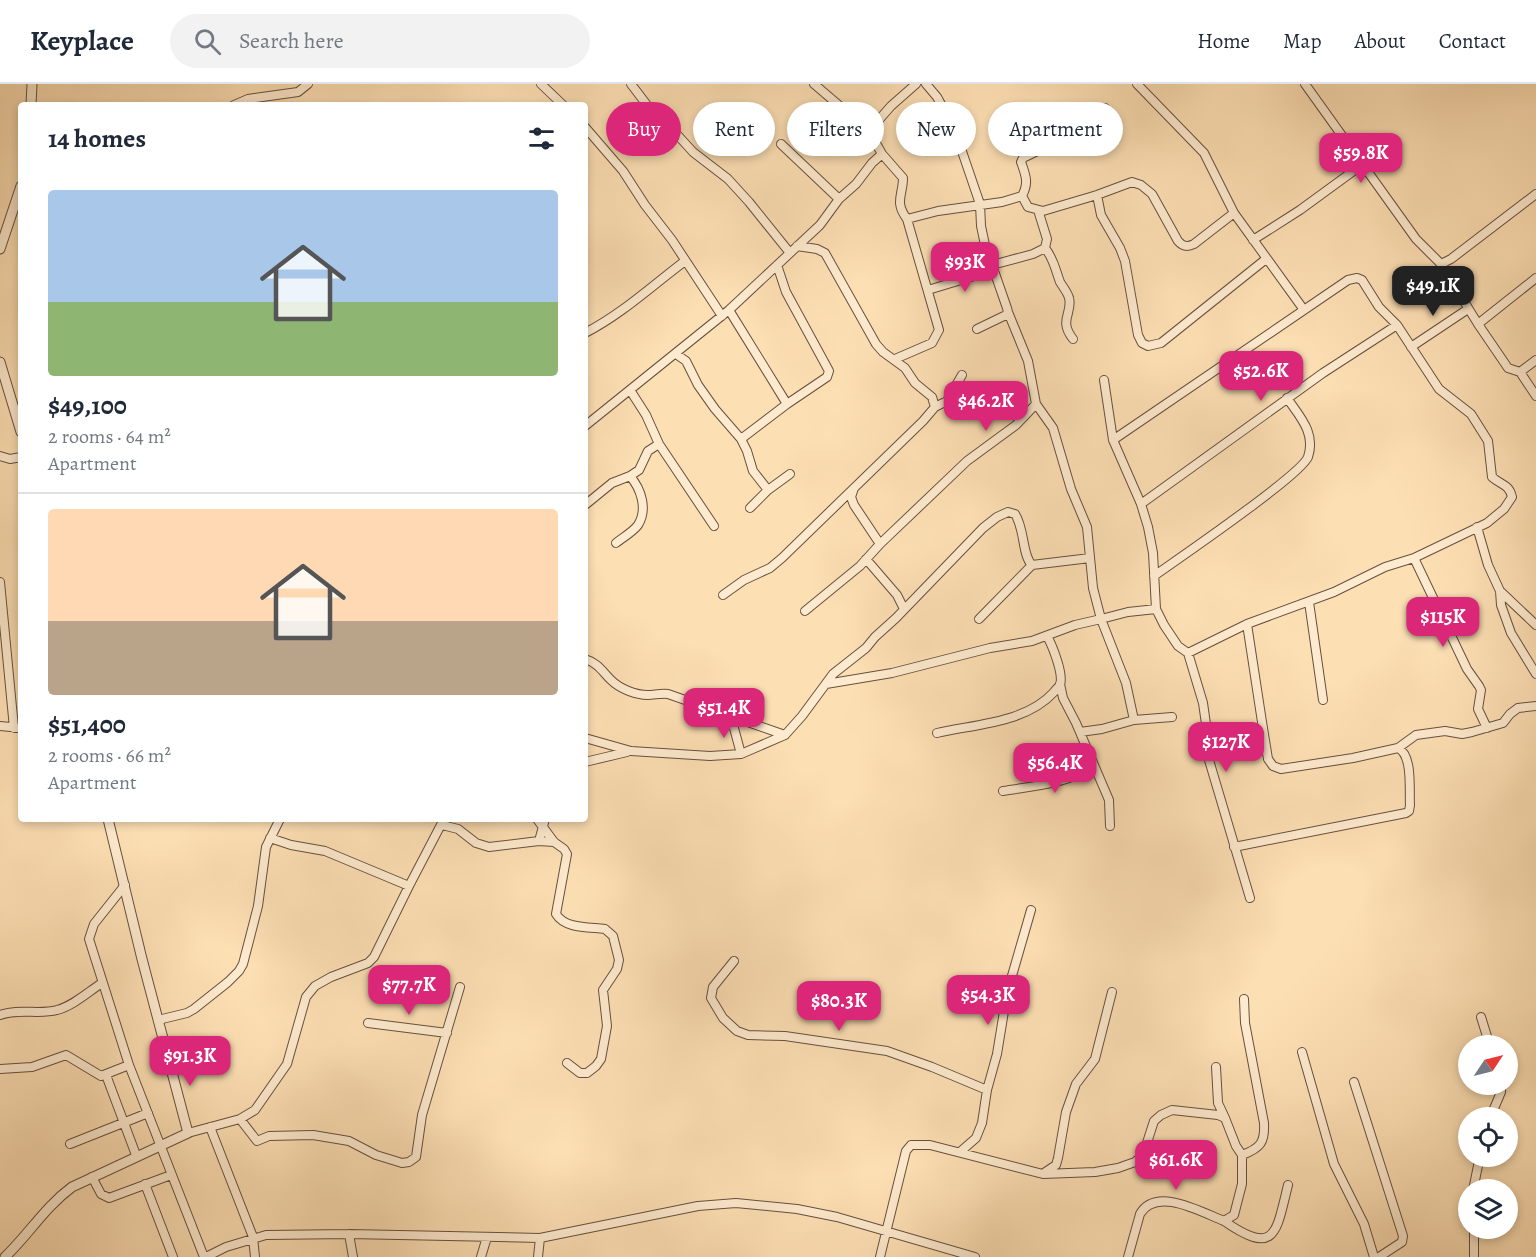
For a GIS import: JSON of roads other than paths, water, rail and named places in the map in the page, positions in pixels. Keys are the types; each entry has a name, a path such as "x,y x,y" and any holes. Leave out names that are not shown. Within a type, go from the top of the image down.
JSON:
{"street":[{"path":"31,102 32,84"},
{"path":"241,102 298,92 308,84"},
{"path":"541,84 560,102"},
{"path":"631,84 650,109 693,152 728,179 790,253"},
{"path":"884,114 916,84"},
{"path":"926,84 937,97 954,128 981,204 981,226 993,267 1028,361 1036,404 1053,428 1071,489 1087,527 1093,588 1101,619 1126,682 1134,720"},
{"path":"1137,84 1204,153 1234,213 1304,310"},
{"path":"1305,84 1416,239 1441,264 1508,368 1520,372 1536,396"},
{"path":"818,85 836,102"},
{"path":"588,130 623,171 722,316"},
{"path":"781,144 839,199"},
{"path":"588,424 729,310 820,225 839,199 856,184 880,156"},
{"path":"884,156 903,178 899,199 907,219 939,330 932,344 895,359"},
{"path":"907,219 938,211 1002,202 1022,196 1027,186 1027,178 1021,162 1027,156"},
{"path":"1253,240 1300,210 1363,164"},
{"path":"1022,196 1028,207 1038,210 1097,195 1132,182 1141,184 1152,194 1178,241 1184,246 1194,244 1234,213"},
{"path":"1441,264 1451,259 1536,194"},
{"path":"1097,195 1101,215 1123,255 1138,335 1142,343 1148,346 1161,343 1266,259"},
{"path":"0,249 18,206"},
{"path":"1038,210 1047,239 1045,248 1054,261 1056,273 1070,298 1066,324 1067,332 1073,339"},
{"path":"797,246 817,249 825,253 876,344 905,368 923,392 932,397 934,407"},
{"path":"928,290 1045,248"},
{"path":"588,331 642,296 686,261"},
{"path":"741,440 787,404 827,377 829,371 786,292 777,265"},
{"path":"1113,440 1348,280 1356,278 1362,280 1379,307 1397,325 1439,389 1471,414 1488,441 1492,477 1506,484 1510,491 1512,497 1504,509 1487,523 1414,558 1384,567 1309,602 1247,624 1188,653"},
{"path":"1478,324 1536,278"},
{"path":"1412,347 1468,309"},
{"path":"729,310 787,404"},
{"path":"977,329 1008,312"},
{"path":"1142,504 1287,398 1397,325"},
{"path":"676,354 686,361 698,385 741,440 753,471 768,490"},
{"path":"1520,372 1536,360"},
{"path":"0,362 18,422"},
{"path":"723,595 744,580 770,568 782,558 923,421 934,407 947,401 962,375"},
{"path":"1104,380 1113,440 1142,504 1151,544 1156,609 1164,626 1178,646 1188,653 1203,703 1207,731 1205,745 1250,898"},
{"path":"630,390 646,415 659,444 714,526"},
{"path":"1154,576 1283,481 1305,462 1310,435 1308,428 1287,398"},
{"path":"805,611 866,559 966,461 1017,425 1036,404"},
{"path":"588,503 612,483 639,470 648,451 659,444"},
{"path":"0,456 10,459 18,458"},
{"path":"750,508 768,490 790,474"},
{"path":"616,543 638,525 643,508 641,493 630,476"},
{"path":"854,486 851,497 854,505 880,544"},
{"path":"588,739 630,751 689,756 741,754 785,735 841,667 866,648 983,528 997,517 1008,512 1016,514 1022,524 1027,559 1032,565"},
{"path":"1477,527 1488,565 1500,591 1501,605 1511,633 1536,674"},
{"path":"979,620 1032,565 1090,558"},
{"path":"1414,558 1467,669 1481,690 1478,706 1487,728"},
{"path":"866,559 897,595 904,609"},
{"path":"0,582 18,728 0,726"},
{"path":"1500,591 1536,625"},
{"path":"1309,602 1323,700"},
{"path":"826,684 892,673 1047,636 1128,612 1156,609"},
{"path":"1247,624 1269,759 1273,766 1281,769 1353,758 1398,748 1416,735 1445,731 1462,734 1487,728 1503,723 1518,708 1536,706"},
{"path":"1047,636 1054,648 1063,698 1109,800 1110,826"},
{"path":"588,660 598,665 620,687 635,693 668,694 785,735"},
{"path":"937,733 1004,720 1035,709 1060,684"},
{"path":"731,717 741,754"},
{"path":"1080,732 1102,729 1134,720 1172,717"},
{"path":"1234,847 1409,811 1408,763 1406,754 1398,748"},
{"path":"588,761 630,751"},
{"path":"1003,791 1062,780 1083,773 1094,766"},
{"path":"109,822 188,1133"},
{"path":"158,1020 188,1013 239,971 258,906 264,859 270,838 278,822"},
{"path":"5,1257 57,1198 72,1186 159,1144 188,1133 240,1119 255,1110 287,1064 306,997 315,986 331,977 368,963 374,957 443,822 458,829 476,843 489,848 539,841 554,842"},
{"path":"539,841 544,823"},
{"path":"544,823 554,842 567,854 556,914 559,920 566,924 606,929 615,942 619,960 617,969 603,990 607,1026 601,1059 587,1073 580,1073 567,1063"},
{"path":"270,838 326,851 409,886"},
{"path":"125,885 94,924 89,934 102,983 129,1065 205,1257 253,1237 266,1235 349,1234 540,1238 717,1203 768,1206 862,1222 886,1232 975,1257"},
{"path":"960,1152 976,1138 982,1123 1007,993 1031,910"},
{"path":"734,961 711,992 715,1005 723,1018 737,1031 748,1035 785,1036 887,1051 987,1090"},
{"path":"0,1015 28,1010 55,1011 70,1005 102,983"},
{"path":"240,1119 257,1141 269,1136 313,1135 349,1142 376,1155 402,1163 409,1162 416,1157 423,1115 460,987"},
{"path":"1043,1174 1056,1165 1069,1103 1076,1084 1095,1059 1112,992"},
{"path":"1242,1155 1259,1146 1265,1138 1245,1023 1244,999"},
{"path":"1481,1017 1487,1035"},
{"path":"368,1023 447,1033"},
{"path":"1302,1052 1334,1164 1364,1224 1374,1257"},
{"path":"0,1069 32,1067 66,1055 101,1076 129,1065"},
{"path":"1216,1067 1218,1102 1242,1155 1242,1184 1237,1212 1224,1221"},
{"path":"106,1075 136,1155"},
{"path":"1354,1083 1403,1236 1402,1242 1379,1257"},
{"path":"880,1257 906,1151 911,1145 930,1145 1043,1174 1095,1172 1135,1162 1143,1155 1154,1121 1172,1110 1218,1115 1225,1118"},
{"path":"70,1144 148,1113"},
{"path":"210,1127 253,1237 255,1257"},
{"path":"92,1177 101,1194 109,1198 171,1175"},
{"path":"145,1185 173,1257"},
{"path":"1128,1257 1140,1214 1144,1207 1155,1201 1164,1200 1190,1207 1224,1221 1252,1238 1260,1240 1271,1237 1278,1228 1288,1185"},
{"path":"349,1234 353,1257"},
{"path":"481,1257 487,1237"},
{"path":"538,1257 540,1238"},
{"path":"1474,1239 1474,1257"}]}
